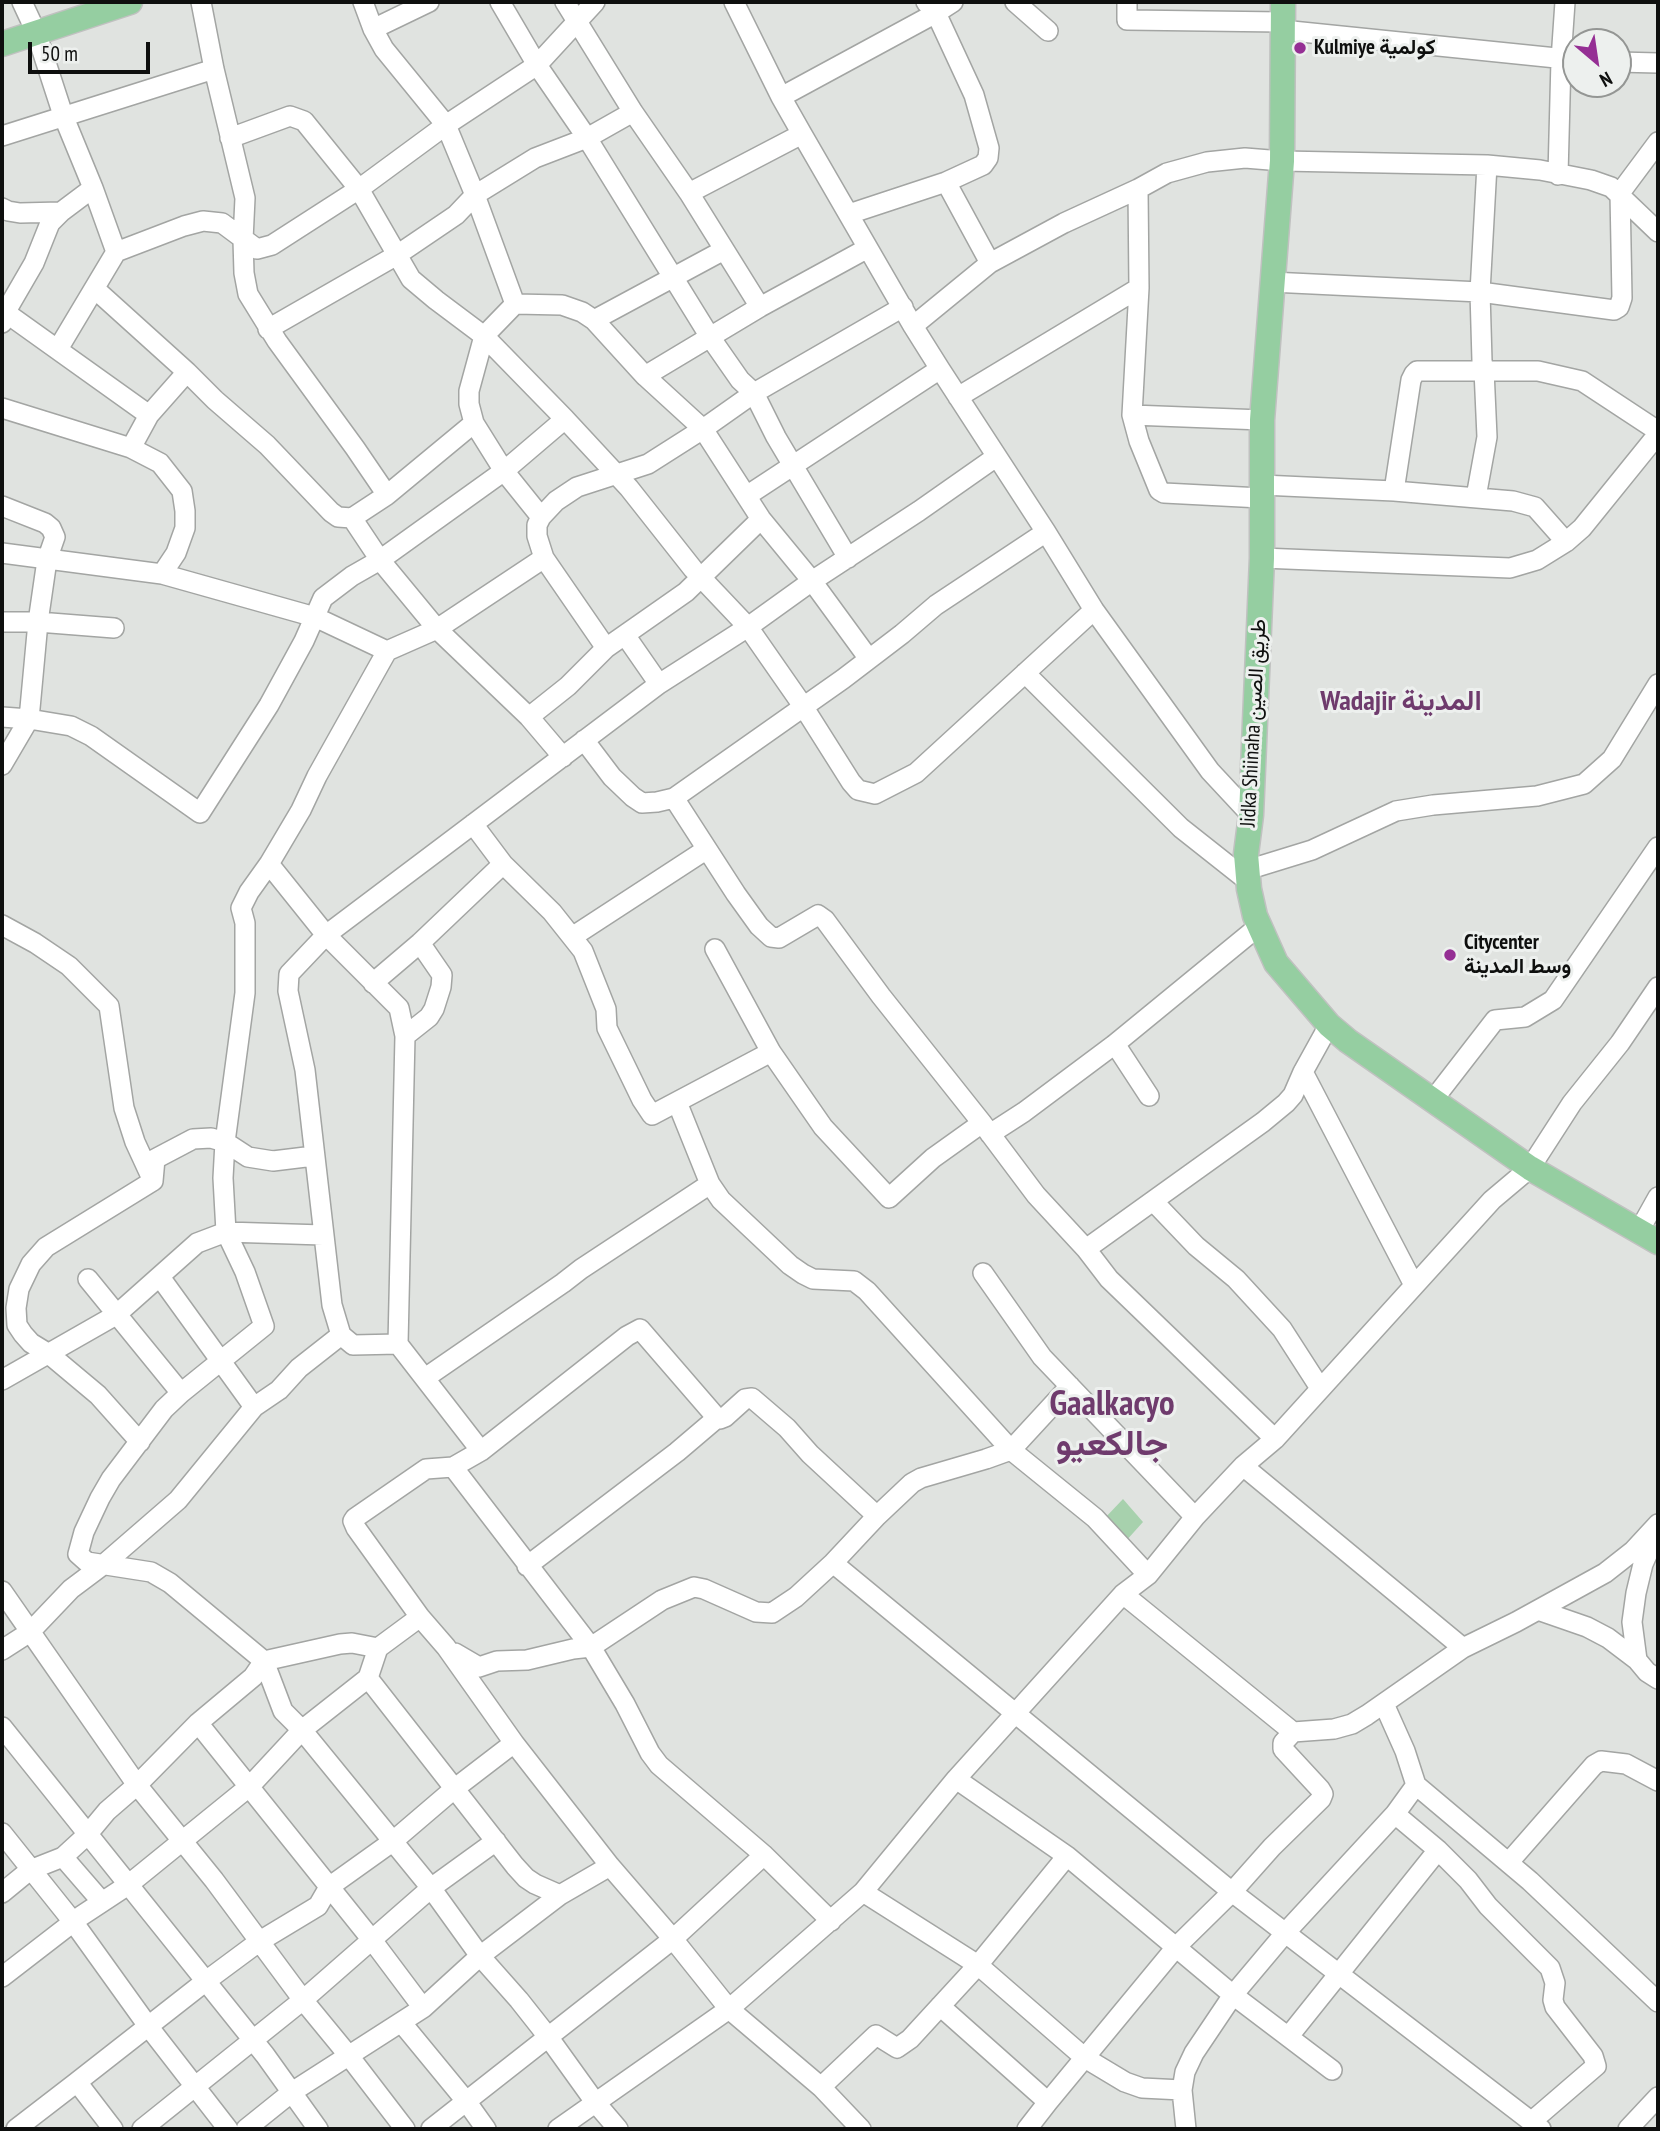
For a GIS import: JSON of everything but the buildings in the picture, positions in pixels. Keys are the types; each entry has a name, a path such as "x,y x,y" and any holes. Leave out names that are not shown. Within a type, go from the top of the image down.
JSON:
{"main road":[{"path":"2,44 97,7 130,2"},
{"name":"Jidka Shiinaha طريق الصين","path":"1283,18 1282,161 1262,420 1262,558 1251,815 1246,854 1259,926 1276,963 1329,1025 1348,1041 1530,1168 1649,1236"}],"street":[{"path":"22,2 36,32 63,115 116,252"},
{"path":"201,2 229,138 245,198 244,273 248,294 268,329 387,495"},
{"path":"363,2 384,49 446,125 515,304"},
{"path":"373,29 429,2"},
{"path":"500,2 537,65 587,138 710,337 740,380 754,393 792,465 848,558"},
{"path":"565,2 760,307"},
{"path":"58,349 116,252 203,221 222,223 257,249 272,245 359,189 446,125 537,65 595,2"},
{"path":"734,2 781,97 940,369 1094,610 1210,771 1251,815"},
{"path":"781,97 931,7 953,2"},
{"path":"1015,2 1048,31"},
{"path":"1127,2 1127,20 1283,18 1562,59"},
{"path":"1565,2 1567,28"},
{"path":"849,214 946,182 983,165 988,158 989,148 974,95 931,7"},
{"path":"1632,62 1658,63"},
{"path":"2,136 214,69"},
{"path":"1558,175 1565,98"},
{"path":"268,329 397,256 456,215 475,195 535,158 587,138 633,112"},
{"path":"229,138 290,116 304,121 359,189 411,279 484,336 565,419 629,488 702,578 748,627 858,790 875,794 916,772 1094,610"},
{"path":"689,193 802,134"},
{"path":"1271,282 1480,292 1614,310 1619,307 1622,298 1620,193 1658,142"},
{"path":"913,326 990,263 1064,223 1167,173 1207,162 1245,158 1487,164 1541,170 1611,187 1658,232"},
{"path":"1476,497 1487,437 1480,292 1487,164"},
{"path":"946,182 990,263"},
{"path":"93,188 50,223 34,262 3,315 58,349 149,415"},
{"path":"1138,189 1139,288 1132,415 1139,441 1159,490 1164,493 1394,491 1513,501 1535,507 1566,542"},
{"path":"2,208 20,212 61,212"},
{"path":"645,376 760,307 868,248"},
{"path":"594,320 724,250"},
{"path":"958,397 1139,288"},
{"path":"95,289 267,445 338,517 352,519 387,495 474,423"},
{"path":"541,517 504,471 474,423 469,404 469,391 484,336 515,304 562,305 582,312 594,320 645,376 703,429 761,519 813,581 869,659"},
{"path":"606,648 544,558 537,536 537,525 541,517 556,501 577,487 648,464 754,393 903,307"},
{"path":"748,495 940,369"},
{"path":"1262,558 1510,568 1537,560 1566,542 1582,528 1658,432 1581,380 1538,371 1418,370 1413,374 1394,491"},
{"path":"131,448 149,415 187,372"},
{"path":"2,408 131,448 160,463 182,491 185,527 176,553 162,574"},
{"path":"1132,415 1262,420"},
{"path":"2,717 71,726 200,813 270,705 304,642 323,598 504,471 565,419"},
{"path":"398,1344 353,1345 341,1335 332,1305 305,1070 287,983 289,974 326,935 659,684 748,627 996,457"},
{"path":"2,506 45,523 51,528 54,537 47,560 38,622 29,719 2,765"},
{"path":"352,519 380,560 437,629 529,717 563,757"},
{"path":"529,717 568,686 606,648 686,592 761,519"},
{"path":"584,740 612,777 642,803 674,798 869,659 936,605 1046,532"},
{"path":"2,553 162,574 315,617 387,651"},
{"path":"544,558 437,629 387,651 317,776 301,810 269,864 248,892 241,908 245,923 245,993 225,1142 223,1178 226,1231 245,1272 264,1326 164,1409 111,1479 84,1532 78,1554 87,1562 151,1572 170,1583 264,1661 284,1711 431,1888 480,1956 549,2038 618,2129"},
{"path":"2,621 114,628"},
{"path":"625,635 659,684"},
{"path":"1025,673 1181,828 1248,875 1312,850 1396,811 1537,796 1584,784 1612,760 1658,684"},
{"path":"674,798 759,926 771,937 779,938 818,915 825,920 1036,1195 1086,1249 1109,1279 1275,1439"},
{"path":"472,824 503,864 552,912 583,951 606,1009 607,1028 652,1115 771,1052"},
{"path":"1433,1100 1495,1020 1525,1017 1553,1000 1658,847"},
{"path":"572,937 707,849"},
{"path":"269,864 326,935 399,1009 405,1036 398,1344 481,1451"},
{"path":"373,983 420,943 503,864"},
{"path":"2,925 69,966 109,1006 124,1108 135,1142 153,1181"},
{"path":"715,949 771,1052 823,1128 889,1198 933,1158 986,1128 1024,1112 1115,1044 1259,926"},
{"path":"405,1036 429,1017 441,987 442,975 420,943"},
{"path":"558,2129 729,2009 863,1892 956,1779 1123,1594 1147,1575 1195,1517 1243,1466 1275,1439 1492,1200 1530,1168 1572,1103 1620,1043 1658,986"},
{"path":"1086,1249 1286,1103 1293,1095 1329,1025"},
{"path":"1115,1044 1149,1096"},
{"path":"1303,1072 1414,1284"},
{"path":"677,1102 710,1184 721,1200 803,1274 813,1279 854,1281 867,1291 1011,1450 1095,1518 1147,1575"},
{"path":"153,1181 155,1159 193,1139 204,1137 225,1142 248,1157 272,1161 314,1156"},
{"path":"140,1442 98,1395 49,1354 31,1343 17,1325 16,1308 19,1289 31,1264 46,1247 153,1181"},
{"path":"425,1378 581,1269 710,1184"},
{"path":"1649,1236 1658,1197"},
{"path":"1153,1201 1196,1246 1236,1279 1282,1329 1320,1388"},
{"path":"2,1380 116,1315 197,1243 226,1231 323,1235"},
{"path":"984,1273 1042,1357 1195,1517"},
{"path":"160,1277 254,1407"},
{"path":"88,1279 181,1393"},
{"path":"717,1418 640,1329 627,1336 481,1451 453,1467 426,1469 354,1521 420,1617 446,1647 514,1743 610,1866 729,2009 821,2087 861,2129"},
{"path":"2,1650 30,1632 71,1589 178,1500 254,1407 279,1390 299,1368 341,1335"},
{"path":"446,1647 479,1667 497,1661 527,1660 591,1647 662,1600 694,1587 756,1612 772,1613 796,1597 833,1563 912,1483 1011,1450 1070,1386"},
{"path":"527,1566 677,1452 717,1418 725,1417 746,1399 752,1398 768,1410 810,1454 877,1516"},
{"path":"1243,1466 1463,1648"},
{"path":"453,1467 591,1647 659,1765 764,1855 831,1921"},
{"path":"1123,1594 1293,1732 1334,1729 1352,1724 1384,1704 1463,1648 1605,1573 1658,1527"},
{"path":"1637,1660 1632,1622 1636,1593 1643,1564 1658,1527"},
{"path":"833,1563 1232,1892 1536,2125 1596,2066 1593,2056 1555,2007 1555,1983 1550,1968 1488,1906 1468,1880 1438,1850 1395,1814"},
{"path":"2,1591 137,1785 405,2129"},
{"path":"1538,1610 1608,1637 1658,1679"},
{"path":"2,1977 128,1885 250,1786 302,1730 368,1678 378,1648 420,1617"},
{"path":"2,1893 30,1870 63,1857 198,1723 253,1677 264,1661 340,1644 352,1643 378,1648"},
{"path":"368,1678 526,1878 561,1895"},
{"path":"1384,1704 1416,1785 1654,1989"},
{"path":"198,1723 372,1940 423,2008"},
{"path":"2,1727 252,2039 318,2129"},
{"path":"1027,2129 1177,1946 1321,1799 1323,1794 1320,1789 1283,1749 1283,1744 1293,1732"},
{"path":"16,2129 260,1941 318,1906 329,1887 392,1842 514,1743"},
{"path":"1509,1862 1594,1765 1601,1761 1626,1764 1658,1781"},
{"path":"956,1779 1067,1856 1233,1995 1332,2070"},
{"path":"1186,2129 1182,2090 1185,2072 1194,2053 1233,1995 1286,1932 1395,1814 1416,1785"},
{"path":"2,1833 74,1923 148,2026 228,2129"},
{"path":"142,2129 303,2000 431,1888 496,1841"},
{"path":"1289,2036 1438,1850"},
{"path":"431,2129 673,1939 764,1855"},
{"path":"821,2087 876,2035 897,2048 910,2039 978,1965 1067,1856"},
{"path":"63,1857 102,1902"},
{"path":"246,2129 292,2092 423,2008 480,1956 561,1895 610,1866"},
{"path":"863,1892 978,1965 1085,2058 1125,2082 1143,2088 1182,2090"},
{"path":"940,2006 1048,2102"},
{"path":"401,2022 486,2129"},
{"path":"77,2082 113,2129"},
{"path":"1628,2129 1656,2104"}],"green space":[{"path":"1123,1499 1143,1522 1125,1542 1104,1519"}],"place":[{"name":"Kulmiye كولمية","path":"1300,48"},
{"name":"Citycenter وسط المدينة","path":"1450,955"}],"district":[{"name":"Wadajir المدينة","path":"1401,702"},
{"name":"Gaalkacyo جالكعيو","path":"1112,1425"}]}
